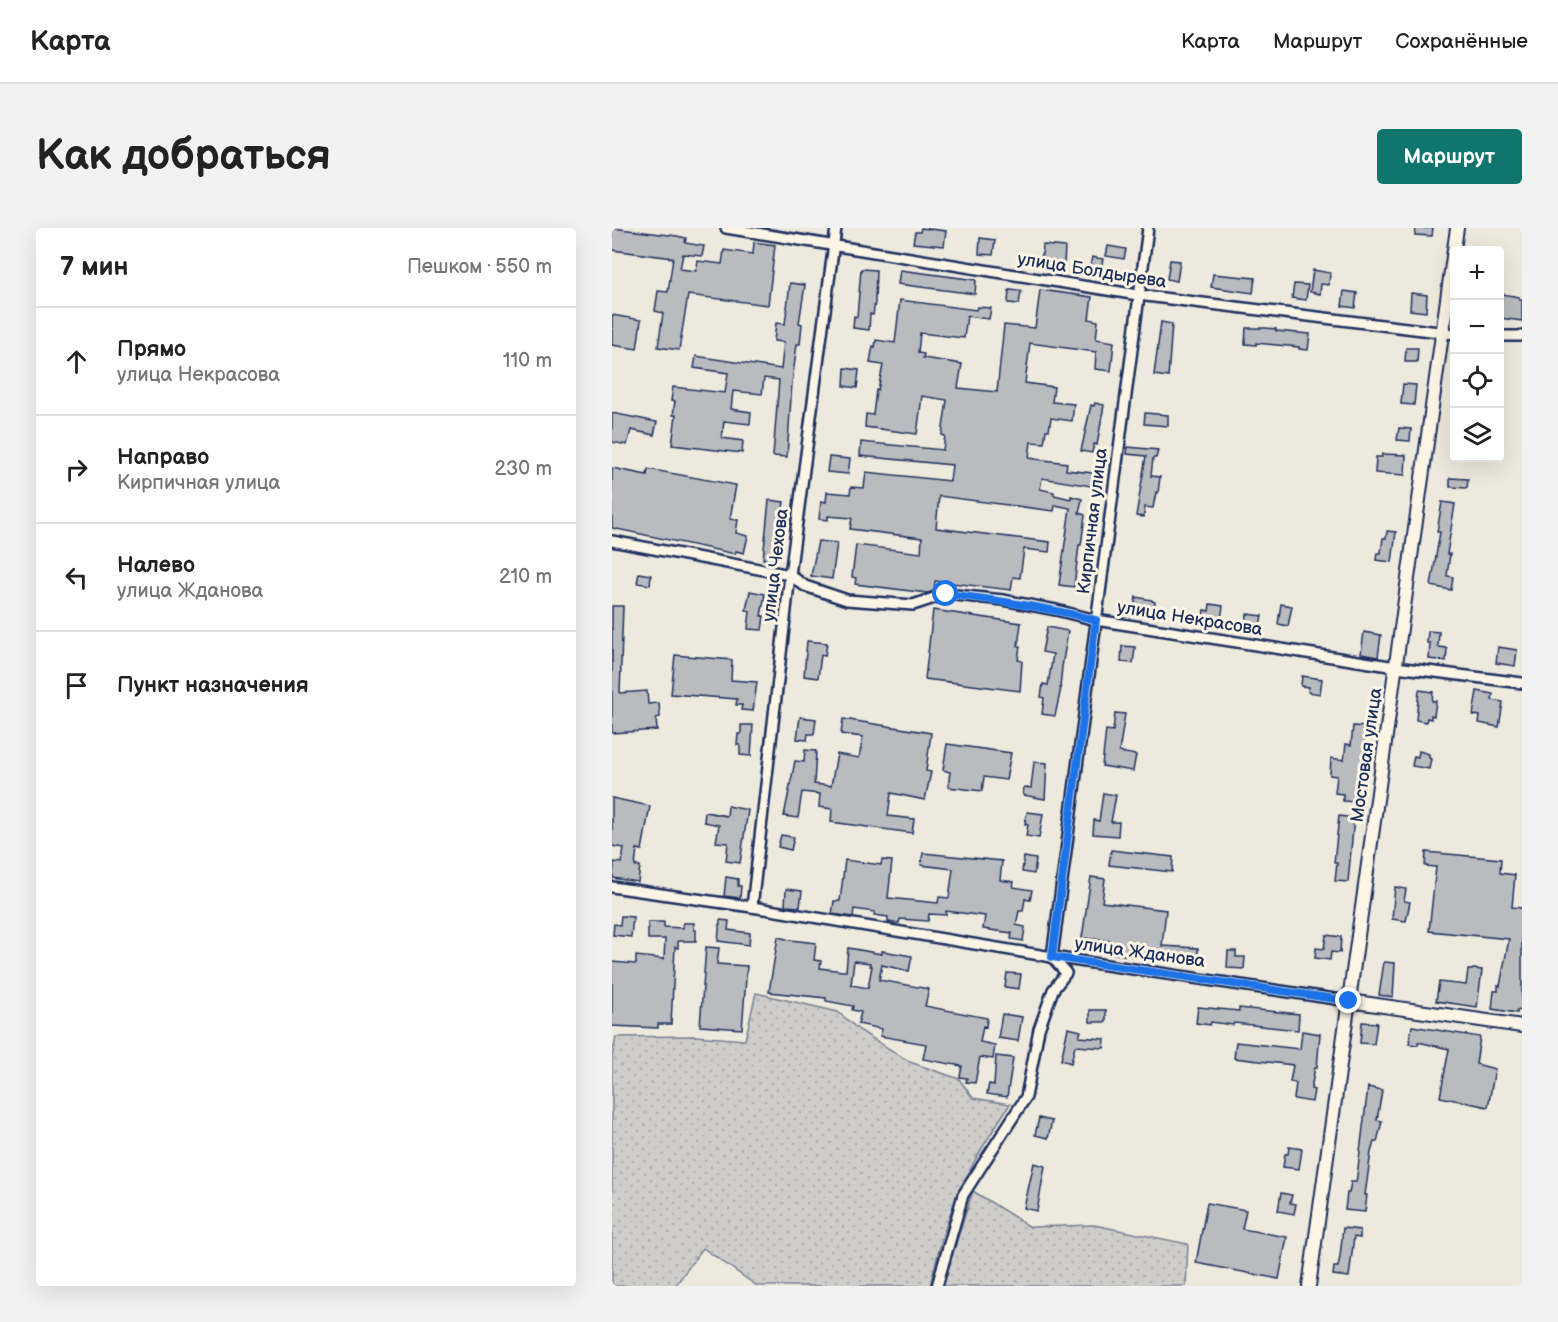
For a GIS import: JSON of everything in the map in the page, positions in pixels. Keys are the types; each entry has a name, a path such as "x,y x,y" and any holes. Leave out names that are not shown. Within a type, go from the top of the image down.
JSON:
{"street":[{"name":"улица Болдырева","path":"726,228 1138,295 1449,334"},
{"name":"улица Чехова","path":"752,907 790,575 836,228"},
{"name":"Кирпичная улица","path":"937,1286 963,1195 1026,1097 1039,1029 1053,990 1066,973 1052,957 1148,228"},
{"name":"Мостовая улица","path":"1309,1286 1396,667 1449,334 1457,228"},
{"path":"1504,336 1522,336"},
{"name":"улица Некрасова","path":"612,541 790,575 805,586 847,600 913,605 946,594 1013,602 1096,620 1396,667 1522,683"},
{"name":"улица Жданова","path":"612,887 752,907 1052,957 1522,1026"}],"shaded area":[{"path":"756,993 838,1012 859,1030 910,1062 959,1079 973,1098 1010,1104 966,1176 944,1231 930,1286 757,1286 703,1248 675,1286 612,1286 612,1057 616,1037 695,1036 745,1040"},
{"path":"973,1191 1030,1227 1094,1225 1188,1244 1186,1286 942,1286"}],"building":[{"path":"612,228 677,236 686,238 685,243 704,246 702,256 683,254 680,269 696,271 698,261 722,264 724,250 753,254 754,242 775,245 768,305 688,295 679,350 658,347 663,313 655,311 658,291 668,292 673,258 612,250"},
{"path":"921,228 946,231 944,246 913,243 915,232 920,232"},
{"path":"1416,228 1433,228 1432,236 1415,235"},
{"path":"980,238 995,240 993,255 979,254"},
{"path":"1043,245 1065,247 1064,264 1041,262"},
{"path":"1108,246 1126,249 1124,259 1106,256"},
{"path":"1092,257 1103,259 1101,269 1090,267"},
{"path":"1170,260 1180,261 1177,281 1167,279"},
{"path":"861,269 876,270 875,302 873,315 870,314 869,330 853,328 854,316 857,317"},
{"path":"900,270 976,280 975,294 898,284"},
{"path":"1313,270 1330,273 1329,285 1321,284 1320,294 1310,292"},
{"path":"1213,274 1255,278 1253,293 1211,287"},
{"path":"790,283 805,285 799,323 802,324 800,344 797,344 792,383 787,457 773,456 779,380 764,378 762,394 733,391 731,409 751,412 750,424 724,421 722,438 743,441 742,453 672,445 676,415 673,415 675,401 671,401 673,387 725,393 728,373 694,368 696,356 781,369 784,342 774,341 776,323 785,324"},
{"path":"1294,284 1308,285 1306,300 1292,298"},
{"path":"1009,290 1021,291 1019,304 1008,303"},
{"path":"1040,290 1092,297 1089,319 1098,321 1096,339 1114,342 1111,371 1095,369 1096,352 1030,343 1025,383 1054,387 1052,402 1074,404 1072,421 1051,418 1044,443 1031,442 1029,458 1067,463 1066,470 1093,473 1091,486 1042,478 1040,489 1054,492 1054,495 1082,499 1079,513 1085,515 1074,587 1059,585 1070,508 1055,505 1054,511 939,496 936,528 1050,542 1049,552 1024,549 1020,578 1013,577 1011,590 935,581 934,591 927,593 855,584 856,578 852,577 856,545 921,553 922,538 850,529 852,518 828,516 828,520 819,519 821,501 826,502 827,492 850,494 851,487 864,488 866,472 950,481 952,465 860,456 861,442 943,450 945,436 942,435 947,400 922,396 917,434 865,427 866,414 873,415 876,390 878,390 883,365 870,363 873,346 875,347 876,340 895,343 900,300 976,310 977,307 991,308 989,319 967,316 964,338 920,333 918,353 924,354 923,358 962,364 958,388 997,392 1004,325 1035,328"},
{"path":"1344,291 1357,293 1355,308 1342,306"},
{"path":"1411,293 1427,295 1426,312 1410,310"},
{"path":"1504,294 1519,297 1519,300 1522,300 1522,321 1504,319"},
{"path":"612,315 641,320 637,349 612,345"},
{"path":"1161,322 1172,324 1168,377 1154,375"},
{"path":"1246,328 1276,329 1276,331 1310,334 1308,350 1299,349 1299,347 1245,344"},
{"path":"1406,348 1418,348 1417,362 1405,362"},
{"path":"845,368 859,370 857,388 844,386"},
{"path":"1403,384 1416,385 1414,405 1401,404"},
{"path":"1095,403 1104,405 1097,445 1094,444 1092,453 1081,451 1091,405 1094,406"},
{"path":"612,413 657,422 654,435 631,430 627,445 612,442"},
{"path":"1145,413 1168,415 1168,426 1144,424"},
{"path":"1399,428 1411,429 1410,441 1397,440"},
{"path":"1128,447 1158,450 1156,458 1153,458 1151,476 1160,477 1158,493 1156,492 1153,508 1145,507 1144,517 1136,516 1146,456 1127,454"},
{"path":"1382,454 1406,455 1405,475 1375,473 1376,457 1382,457"},
{"path":"829,457 850,459 848,474 827,472"},
{"path":"612,468 647,475 648,469 736,485 730,519 738,520 736,533 748,536 744,553 736,551 735,554 612,528"},
{"path":"1450,478 1468,479 1467,488 1450,487"},
{"path":"769,500 784,502 778,537 783,538 781,553 777,552 775,560 763,559"},
{"path":"1442,502 1455,504 1447,554 1450,554 1447,576 1453,577 1451,590 1431,586 1440,532 1437,532"},
{"path":"1387,531 1396,532 1392,562 1376,560 1377,553 1381,553 1383,538 1386,538"},
{"path":"818,541 837,543 832,579 811,576"},
{"path":"639,573 651,575 650,585 637,583"},
{"path":"750,591 765,594 761,616 764,616 762,630 748,629 750,611 746,610"},
{"path":"1136,597 1155,602 1154,611 1134,609"},
{"path":"1210,604 1223,606 1220,626 1202,623 1204,610 1209,611"},
{"path":"1281,604 1292,606 1288,626 1278,624"},
{"path":"612,606 623,606 620,693 647,691 648,704 659,703 660,717 656,718 657,730 612,733"},
{"path":"933,610 1021,623 1018,646 1020,646 1018,660 1022,661 1020,691 925,679"},
{"path":"1247,614 1262,616 1259,631 1245,629"},
{"path":"1047,627 1068,631 1055,716 1042,714 1043,684 1048,685 1053,654 1042,652"},
{"path":"1428,631 1439,632 1438,647 1447,648 1446,661 1429,659"},
{"path":"1364,632 1381,635 1378,657 1361,654"},
{"path":"807,641 827,643 825,656 821,655 818,678 804,676"},
{"path":"1122,646 1135,647 1133,663 1121,662"},
{"path":"1498,647 1517,650 1515,666 1496,663"},
{"path":"675,655 732,660 731,680 757,682 753,711 741,710 742,705 736,705 737,699 671,694"},
{"path":"1302,676 1322,679 1320,694 1308,692 1309,687 1301,686"},
{"path":"1419,690 1433,692 1432,701 1436,701 1434,716 1431,715 1431,719 1427,718 1426,722 1416,720"},
{"path":"1477,691 1493,694 1492,700 1503,702 1499,727 1479,723 1480,716 1473,715"},
{"path":"1115,713 1125,714 1119,752 1136,755 1133,771 1102,766 1106,730 1113,731"},
{"path":"800,717 816,719 814,734 808,734 807,740 797,739"},
{"path":"843,719 931,733 926,771 931,772 925,800 891,793 888,816 914,819 912,833 831,822 832,809 819,807 820,794 802,792 798,818 784,816 795,761 804,762 805,750 816,751 814,784 831,786 837,754 859,758 863,737 841,734"},
{"path":"741,725 753,725 751,756 740,755 740,745 737,745"},
{"path":"1353,726 1367,727 1357,802 1343,801 1343,794 1335,793 1337,776 1330,775 1331,758 1344,760 1346,744 1351,745"},
{"path":"947,744 1011,753 1006,780 984,777 982,791 948,787 950,772 943,770"},
{"path":"1419,751 1429,754 1431,759 1429,769 1412,766 1414,756 1418,757"},
{"path":"1034,762 1047,763 1045,799 1023,795 1024,787 1031,788"},
{"path":"1103,793 1116,795 1111,822 1119,822 1118,836 1093,834 1094,820 1099,821"},
{"path":"612,798 650,806 642,850 637,849 635,866 640,866 638,882 613,878 614,862 622,863 624,848 612,846"},
{"path":"728,806 748,810 740,863 726,861 728,843 716,842 719,825 704,822 705,812 727,816"},
{"path":"1027,812 1043,814 1039,838 1026,836"},
{"path":"1339,816 1354,818 1348,882 1335,881 1337,863 1334,863"},
{"path":"781,835 794,837 791,850 778,847"},
{"path":"1111,850 1173,857 1172,872 1109,865"},
{"path":"1426,852 1501,859 1500,873 1515,875 1512,907 1522,908 1522,1011 1517,1010 1517,1013 1492,1009 1494,991 1498,991 1498,985 1500,986 1509,939 1429,931 1436,867 1425,866"},
{"path":"923,853 1002,861 1000,880 1014,882 1013,887 1032,890 1030,900 1025,899 1023,911 1019,911 1016,925 1025,927 1023,941 1011,939 1012,933 983,929 985,916 946,911 946,915 929,914 928,921 900,919 899,923 888,922 888,917 874,915 875,912 854,909 853,917 832,914 834,901 840,901 845,860 881,865 882,860 892,861 888,898 938,903 939,897 949,898 953,869 921,865"},
{"path":"1024,857 1036,859 1034,874 1022,872"},
{"path":"726,877 738,879 738,886 741,886 740,898 724,896"},
{"path":"1091,877 1105,879 1102,902 1166,910 1162,946 1198,948 1198,961 1163,960 1109,953 1110,941 1082,938"},
{"path":"1395,887 1406,889 1404,901 1410,902 1406,921 1392,919"},
{"path":"786,889 802,891 800,907 785,906"},
{"path":"621,916 633,917 631,937 613,935 614,924 620,925"},
{"path":"720,920 729,921 728,930 750,933 749,945 718,941"},
{"path":"648,922 664,922 664,927 683,928 683,923 694,923 694,930 696,930 696,941 678,941 678,948 675,947 671,1024 658,1024 658,1028 612,1026 612,962 636,964 636,956 664,959 665,939 648,939"},
{"path":"1326,935 1341,937 1340,953 1331,952 1330,960 1315,958 1316,948 1324,949"},
{"path":"778,937 816,943 814,960 821,961 820,968 846,971 848,948 912,956 909,971 882,965 879,980 929,989 925,1006 987,1018 980,1042 995,1045 993,1059 980,1057 975,1083 966,1082 967,1078 960,1077 962,1066 923,1059 926,1044 880,1036 882,1029 858,1024 861,1012 852,1010 853,1006 826,1001 826,998 769,992","holes":["854,961 870,963 872,966 868,988 851,985"]},
{"path":"706,947 719,948 717,964 747,966 742,1029 700,1026"},
{"path":"1228,951 1236,951 1236,957 1245,957 1244,969 1227,968"},
{"path":"1384,962 1395,963 1393,997 1379,995"},
{"path":"1468,970 1482,970 1477,1007 1436,1001 1439,982 1466,985"},
{"path":"1007,973 1021,974 1019,989 1005,987"},
{"path":"1198,1007 1239,1011 1239,1008 1299,1014 1298,1030 1234,1023 1233,1025 1211,1022 1210,1025 1196,1023"},
{"path":"1090,1010 1106,1010 1106,1022 1090,1022"},
{"path":"1002,1014 1022,1017 1018,1041 998,1038"},
{"path":"1362,1022 1377,1023 1374,1044 1360,1043"},
{"path":"1412,1026 1480,1037 1476,1064 1495,1069 1488,1107 1440,1097 1449,1049 1418,1042 1418,1045 1409,1044"},
{"path":"1068,1028 1081,1031 1079,1037 1105,1039 1104,1048 1075,1046 1071,1063 1061,1060"},
{"path":"1302,1031 1320,1034 1317,1067 1315,1067 1311,1089 1314,1090 1312,1102 1294,1099 1296,1083 1290,1082 1293,1065 1234,1058 1236,1042 1300,1049"},
{"path":"996,1056 1013,1058 1007,1097 987,1094 989,1084 994,1085"},
{"path":"1368,1087 1382,1090 1377,1120 1382,1121 1377,1142 1374,1142 1371,1152 1365,1212 1345,1210 1351,1182 1356,1182"},
{"path":"1039,1118 1052,1121 1048,1138 1035,1135"},
{"path":"1289,1147 1302,1149 1299,1169 1283,1167 1285,1154 1288,1154"},
{"path":"1034,1163 1045,1166 1037,1211 1024,1208"},
{"path":"1281,1193 1292,1195 1290,1203 1296,1204 1294,1214 1278,1211"},
{"path":"1207,1203 1246,1210 1242,1229 1287,1237 1279,1279 1196,1263"},
{"path":"1343,1228 1360,1230 1360,1238 1354,1237 1349,1277 1333,1275 1334,1267 1338,1267"}],"route":[{"path":"946,594 1003,600 1096,620 1052,957 1349,1001"}]}
